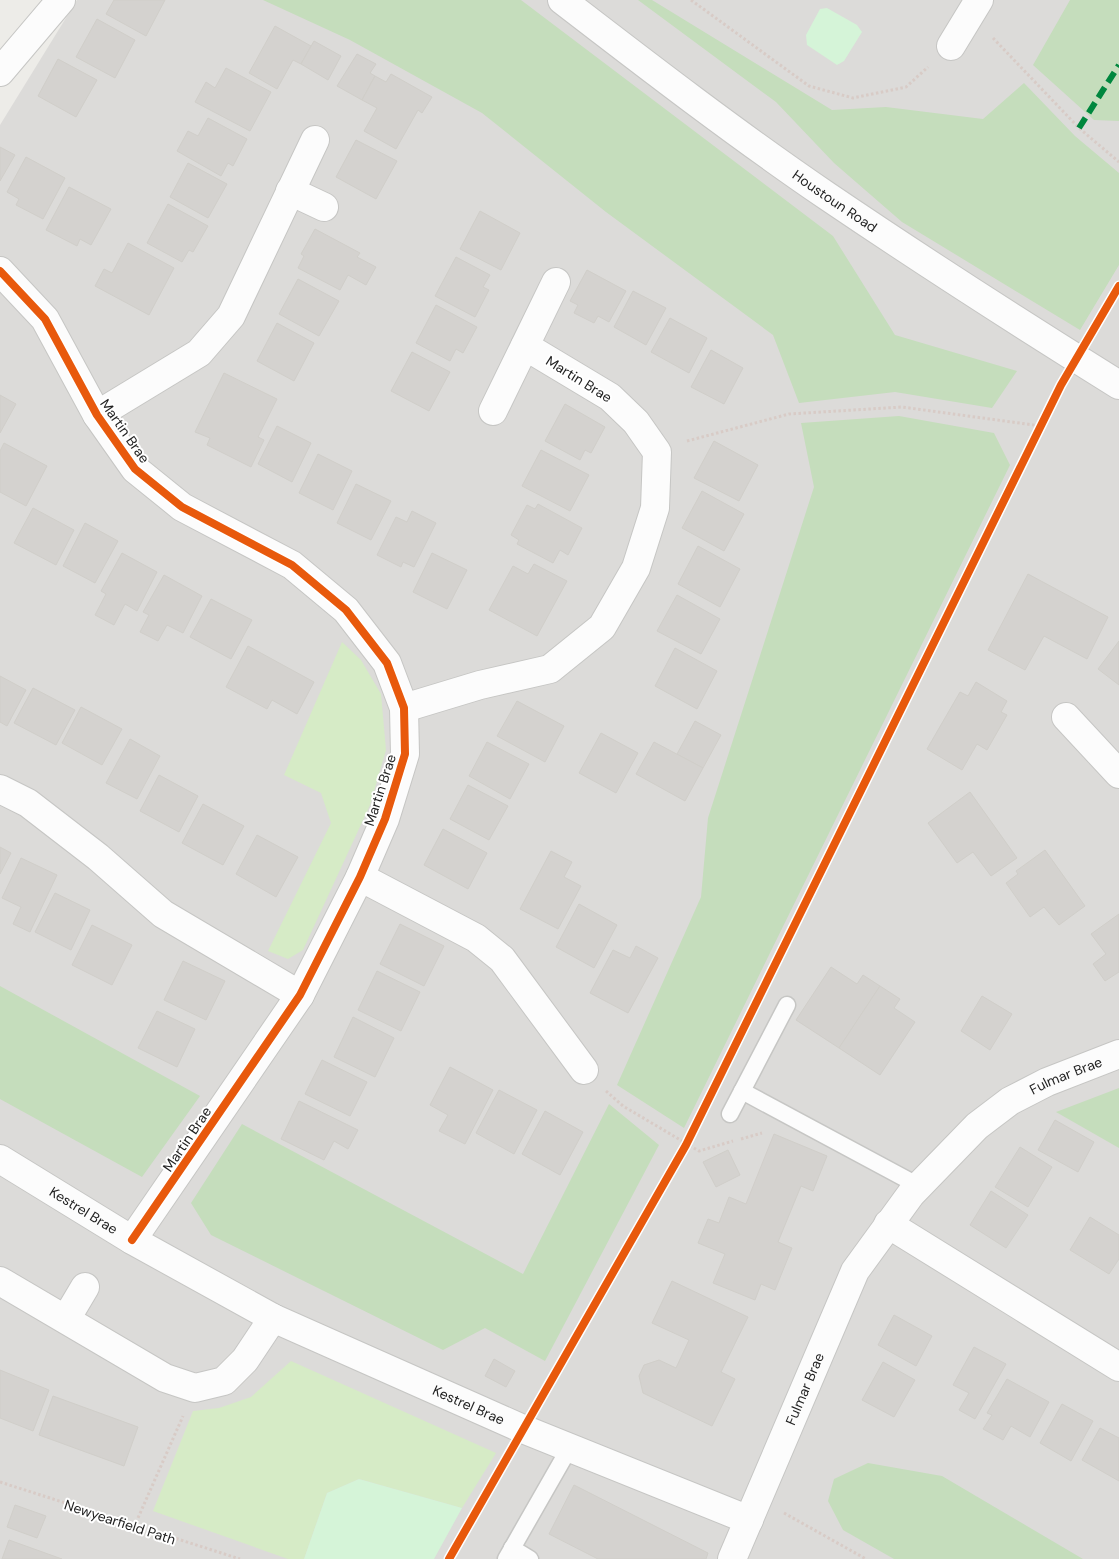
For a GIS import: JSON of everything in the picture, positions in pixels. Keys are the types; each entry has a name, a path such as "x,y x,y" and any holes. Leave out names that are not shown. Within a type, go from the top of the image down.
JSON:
{"street":[{"path":"0,72 61,0"},
{"name":"Houstoun Road","path":"562,0 669,83 826,195 998,309 1119,385"},
{"path":"951,46 979,0"},
{"name":"Martin Brae","path":"97,415 199,353 231,316 314,140"},
{"path":"290,191 324,207"},
{"name":"Martin Brae","path":"0,271 45,319 97,415 135,469 182,507 292,565 346,610 387,663 404,708 405,754 385,819 360,877 300,995 132,1240"},
{"path":"493,410 556,282"},
{"name":"Martin Brae","path":"525,346 610,397 636,422 657,452"},
{"path":"404,708 480,685 550,669 602,627 636,568 655,508 657,452"},
{"path":"1066,717 1119,774"},
{"path":"0,789 28,803 98,857 163,914 300,995"},
{"path":"360,877 476,938 502,959 584,1070"},
{"name":"Fulmar Brae","path":"732,1559 855,1271 888,1224 919,1186 977,1126 1010,1101 1047,1082 1119,1054"},
{"name":"Kestrel Brae","path":"0,1159 132,1240 273,1318 570,1448 753,1509"},
{"path":"888,1224 1119,1367"},
{"path":"0,1281 165,1378 195,1388 224,1381 245,1360 273,1318"},
{"path":"66,1319 85,1288"}],"lane":[{"path":"730,1114 786,1005"},
{"path":"742,1091 919,1186"},
{"path":"530,1559 509,1554 570,1448"}],"path":[{"path":"691,0 809,86 853,98 906,87 951,46 990,35 1079,128 1119,162"},
{"path":"657,452 681,442 789,414 902,407 1041,426"},
{"path":"1037,435 1045,418"},
{"path":"681,1154 690,1136"},
{"path":"134,1527 195,1388"},
{"path":"753,1509 866,1559"}],"shaded area":[{"path":"77,0 1119,0 1119,1559 0,1559 0,125"}],"green space":[{"path":"263,0 521,0 833,236 895,335 1017,371 992,408 895,392 799,403 773,335 606,212 482,113 350,40"},
{"path":"638,0 652,0 832,110 886,107 983,119 1024,83 1075,136 1119,173 1119,265 1080,330 902,222 834,163 776,102"},
{"path":"1070,0 1119,0 1119,121 1094,120 1033,65"},
{"path":"827,8 857,25 862,32 844,61 837,65 807,45 806,35 820,9"},
{"path":"899,416 994,433 1010,465 684,1128 617,1085 701,897 708,818 814,487 801,423"},
{"path":"342,642 361,660 381,694 386,750 370,805 303,950 288,959 268,951 331,823 321,793 284,775"},
{"path":"0,986 200,1096 142,1177 0,1099"},
{"path":"1119,1088 1119,1148 1056,1112"},
{"path":"609,1104 659,1145 545,1361 485,1328 443,1350 211,1235 191,1203 242,1124 523,1274"},
{"path":"291,1361 496,1453 462,1508 359,1479 327,1493 304,1559 288,1559 153,1511 193,1411 219,1408 251,1397"},
{"path":"868,1463 942,1476 1083,1559 894,1559 843,1530 828,1501 834,1479"},
{"path":"359,1479 462,1508 434,1559 304,1559 327,1493"}],"building":[{"path":"114,0 165,0 146,36 106,14"},
{"path":"97,19 135,40 115,78 76,57"},
{"path":"275,26 311,46 301,64 293,60 277,89 249,73"},
{"path":"314,41 341,56 328,80 301,64"},
{"path":"357,54 376,64 370,73 375,76 362,100 337,86"},
{"path":"58,59 97,80 76,117 38,96"},
{"path":"226,68 271,92 250,131 195,102 206,82 215,88"},
{"path":"391,74 432,97 422,113 418,110 396,149 364,131 377,108 362,100 375,76 386,82"},
{"path":"208,118 247,139 233,166 228,163 221,176 177,151 188,131 198,136"},
{"path":"356,140 397,161 376,199 336,177"},
{"path":"0,147 15,155 0,181"},
{"path":"26,157 65,178 43,219 16,205 19,199 7,192"},
{"path":"188,163 227,184 208,218 170,197"},
{"path":"69,187 111,209 91,245 80,239 77,246 46,230"},
{"path":"168,204 208,226 193,252 189,250 182,262 147,243"},
{"path":"480,211 520,233 501,270 460,249"},
{"path":"315,229 360,253 357,257 376,267 366,285 348,275 340,290 298,268 304,256 301,254"},
{"path":"128,243 174,268 149,315 95,286 104,269 112,273"},
{"path":"456,257 490,275 483,287 489,290 475,317 435,296"},
{"path":"587,270 626,291 609,322 598,316 594,323 574,313 578,305 570,301"},
{"path":"298,279 339,301 319,336 279,314"},
{"path":"633,291 666,308 646,345 614,327"},
{"path":"436,305 477,327 463,353 456,349 450,361 416,343"},
{"path":"670,318 707,338 689,373 651,352"},
{"path":"277,323 314,343 294,381 257,361"},
{"path":"711,350 743,368 724,404 691,387"},
{"path":"412,352 450,372 429,411 391,391"},
{"path":"224,373 277,399 258,437 264,440 251,467 207,445 210,438 195,432"},
{"path":"0,395 16,404 0,433"},
{"path":"565,404 605,427 591,453 585,450 580,460 545,441"},
{"path":"277,426 311,443 292,482 258,464"},
{"path":"714,441 758,465 739,501 694,478"},
{"path":"4,443 47,466 26,506 0,492 0,451"},
{"path":"541,450 589,475 570,511 522,486"},
{"path":"318,454 352,471 333,510 299,493"},
{"path":"356,484 391,501 371,540 337,523"},
{"path":"702,491 744,514 724,551 682,528"},
{"path":"538,504 582,528 568,555 560,550 553,563 517,544 519,540 511,535 527,505 535,509"},
{"path":"33,508 74,530 56,565 14,543"},
{"path":"412,511 436,523 414,567 403,562 401,567 377,555 396,517 407,522"},
{"path":"85,523 118,541 95,583 63,566"},
{"path":"698,546 740,569 720,607 678,584"},
{"path":"122,553 157,572 137,611 125,604 114,625 95,615 106,594 101,591"},
{"path":"432,553 467,570 447,609 413,592"},
{"path":"534,564 567,581 537,636 489,610 513,566 528,574"},
{"path":"1028,574 1108,617 1087,659 1044,636 1025,670 988,650"},
{"path":"164,575 202,596 183,633 167,625 158,641 140,632 149,615 143,612"},
{"path":"677,595 720,619 701,654 657,631"},
{"path":"211,599 252,620 231,659 190,637"},
{"path":"1119,641 1119,685 1098,669"},
{"path":"248,646 314,682 297,714 272,700 267,709 226,687"},
{"path":"675,648 717,671 697,709 655,686"},
{"path":"0,676 26,690 7,726 0,722"},
{"path":"976,682 1007,701 1001,712 1007,715 987,750 977,744 962,770 927,749 960,692 968,696"},
{"path":"33,688 75,710 56,745 14,723"},
{"path":"517,701 564,726 545,762 497,736"},
{"path":"81,707 122,729 102,765 62,743"},
{"path":"695,721 721,735 703,768 677,754"},
{"path":"601,733 638,753 616,793 579,773"},
{"path":"130,739 160,756 137,799 106,783"},
{"path":"487,742 529,764 510,799 469,776"},
{"path":"654,742 703,768 685,801 636,774"},
{"path":"159,775 198,796 179,832 140,811"},
{"path":"468,785 508,806 489,840 450,819"},
{"path":"970,792 1017,858 991,876 973,852 957,863 928,823"},
{"path":"203,804 244,826 223,865 182,843"},
{"path":"443,829 487,853 468,889 424,865"},
{"path":"257,835 298,857 276,897 236,874"},
{"path":"0,847 11,853 0,874"},
{"path":"1045,850 1085,906 1059,925 1044,907 1030,917 1006,883 1018,874 1016,871"},
{"path":"551,851 572,862 564,877 581,886 558,929 520,909"},
{"path":"21,858 57,875 30,932 13,924 21,907 2,898"},
{"path":"55,893 90,910 71,950 35,932"},
{"path":"579,904 617,925 594,968 556,947"},
{"path":"1119,914 1119,972 1105,981 1093,964 1106,954 1091,934"},
{"path":"400,924 444,946 424,986 380,964"},
{"path":"92,925 132,945 112,985 72,965"},
{"path":"636,946 658,958 628,1013 590,993 613,950 630,958"},
{"path":"183,961 225,981 206,1020 164,1000"},
{"path":"831,967 857,984 863,975 880,986 839,1048 796,1020"},
{"path":"377,971 420,992 401,1031 358,1010"},
{"path":"880,986 900,999 894,1008 915,1022 880,1075 839,1048"},
{"path":"982,996 1012,1014 990,1050 961,1031"},
{"path":"157,1011 195,1029 177,1067 138,1048"},
{"path":"353,1017 394,1038 375,1077 334,1057"},
{"path":"322,1060 367,1082 350,1116 305,1094"},
{"path":"450,1067 493,1090 465,1144 439,1131 448,1115 430,1105"},
{"path":"499,1090 537,1110 514,1154 476,1133"},
{"path":"299,1101 358,1130 348,1149 334,1141 324,1160 281,1139"},
{"path":"545,1111 583,1132 560,1175 522,1154"},
{"path":"1055,1120 1094,1142 1078,1172 1038,1150"},
{"path":"774,1134 827,1156 813,1191 801,1186 778,1242 792,1248 775,1290 761,1284 755,1300 713,1283 725,1254 698,1243 708,1219 719,1223 729,1197 746,1204"},
{"path":"1020,1147 1052,1167 1028,1207 995,1187"},
{"path":"728,1150 740,1175 716,1187 703,1162"},
{"path":"991,1191 1028,1215 1006,1248 970,1225"},
{"path":"1090,1217 1119,1235 1119,1259 1109,1274 1070,1250"},
{"path":"672,1281 748,1317 721,1372 735,1379 712,1426 643,1393 639,1376 644,1365 659,1360 676,1368 689,1340 652,1323"},
{"path":"894,1315 932,1336 916,1366 878,1345"},
{"path":"974,1347 1006,1364 975,1419 959,1410 969,1393 953,1385"},
{"path":"494,1359 515,1371 506,1387 485,1376"},
{"path":"883,1362 915,1380 894,1417 862,1400"},
{"path":"0,1370 49,1390 33,1431 0,1418"},
{"path":"1007,1379 1049,1402 1030,1437 1011,1426 1003,1440 983,1429 992,1415 987,1413"},
{"path":"53,1396 138,1427 124,1466 39,1435"},
{"path":"1062,1404 1093,1421 1071,1461 1040,1443"},
{"path":"1100,1428 1119,1438 1119,1481 1082,1460"},
{"path":"574,1485 708,1553 706,1559 598,1559 549,1534"},
{"path":"15,1505 46,1516 37,1538 7,1527"},
{"path":"9,1540 62,1559 2,1559"}],"marked path":[{"path":"1079,128 1119,65"}],"cycle path":[{"path":"0,271 45,319 97,415 135,469 182,507 292,565 346,610 387,663 404,708 405,754 385,819 360,877 300,995 132,1240"},
{"path":"449,1559 686,1145 1061,385 1119,286"}]}
